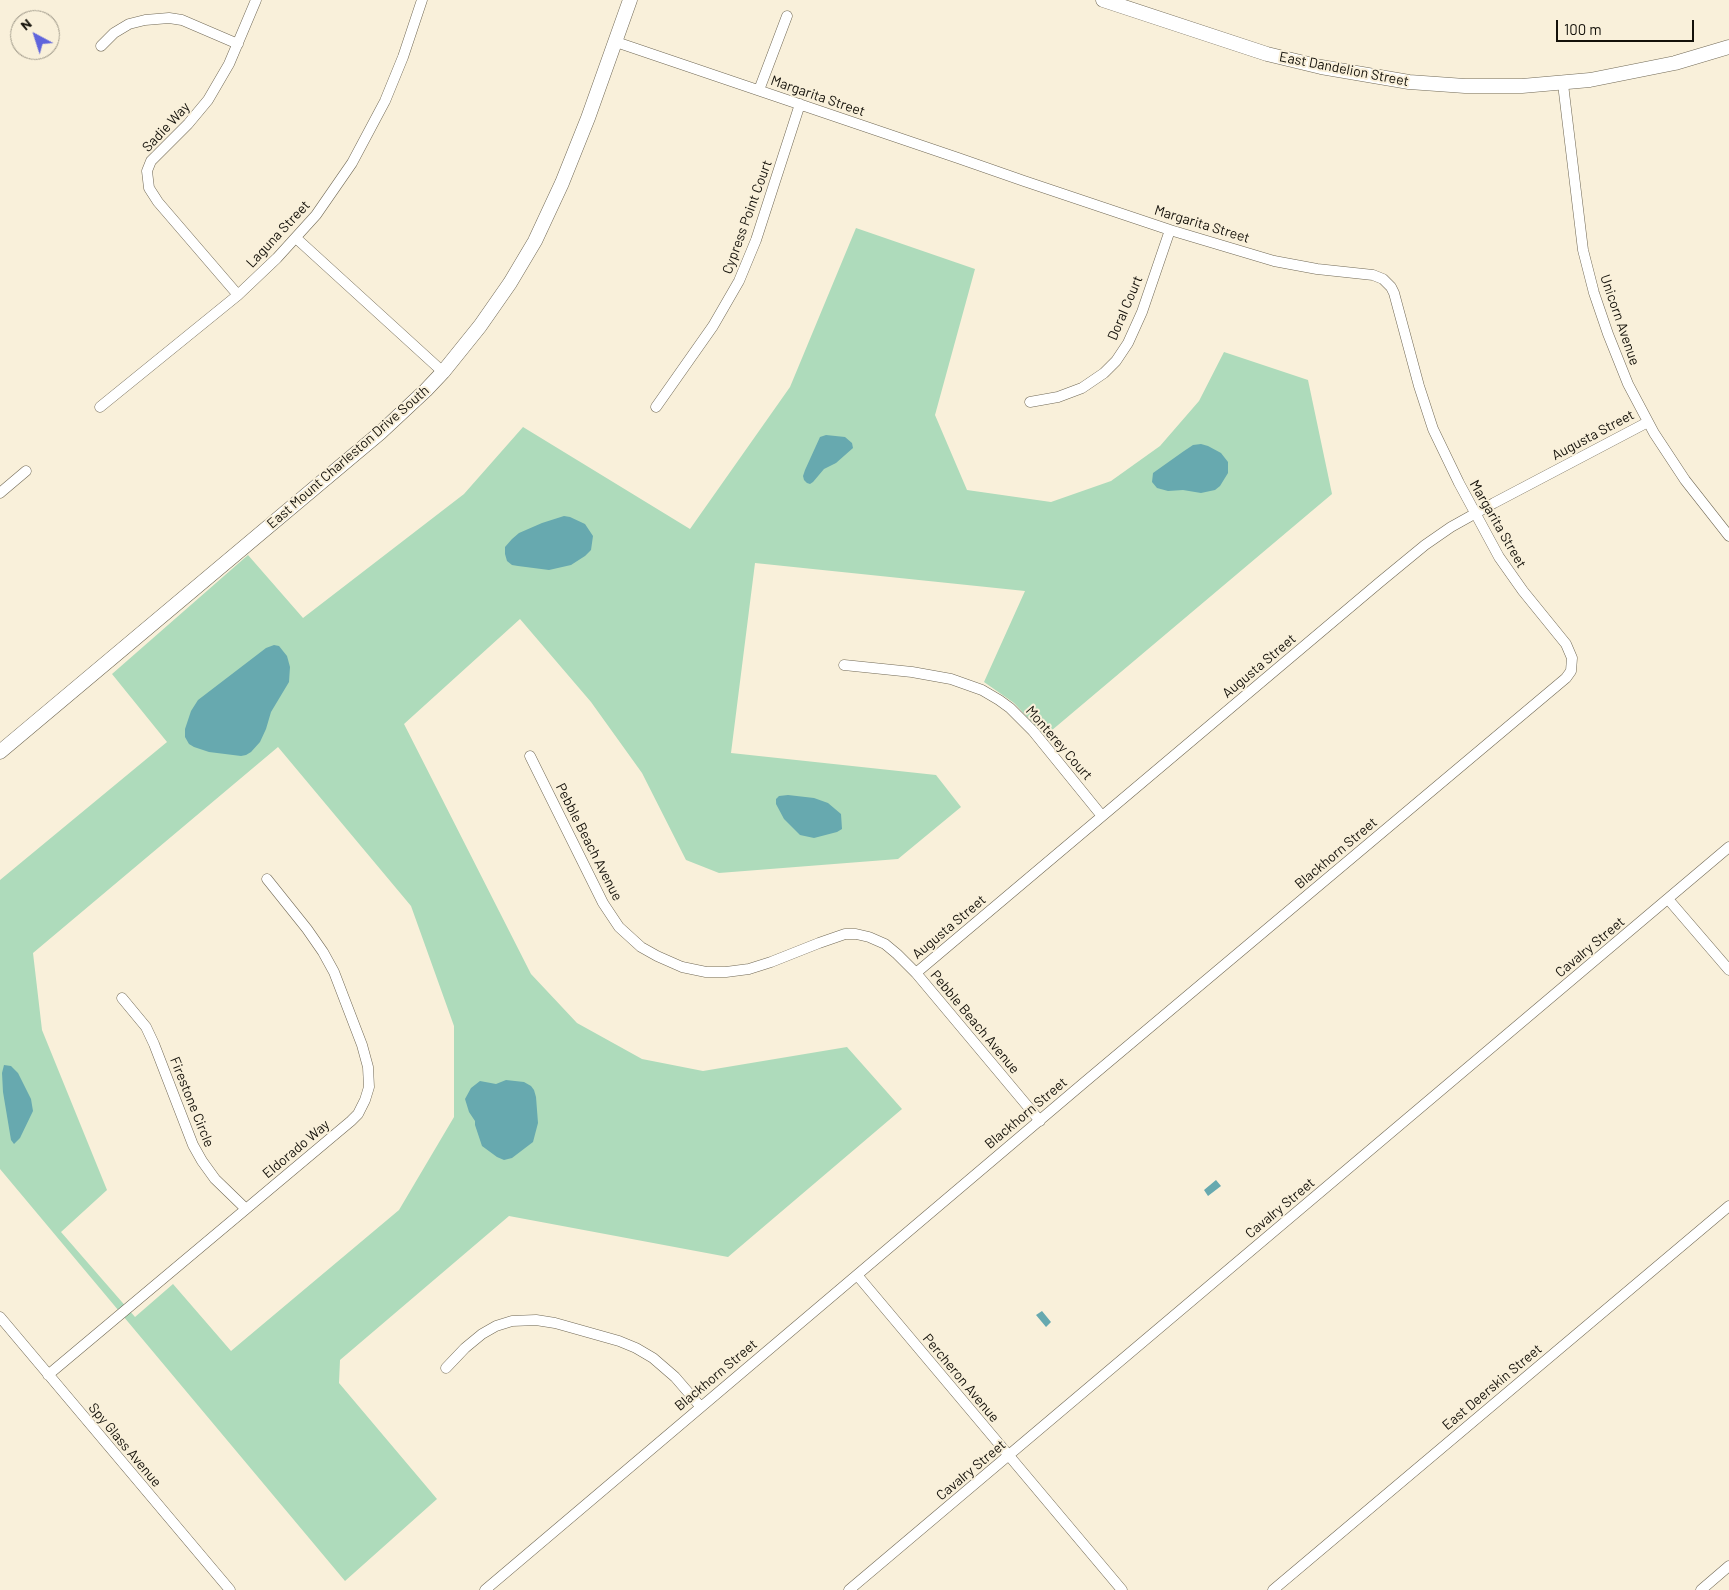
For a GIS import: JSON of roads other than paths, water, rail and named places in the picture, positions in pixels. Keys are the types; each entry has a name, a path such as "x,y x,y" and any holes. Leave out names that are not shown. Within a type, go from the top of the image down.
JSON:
{"street":[{"name":"Sadie Way","path":"238,295 158,202 149,188 147,171 151,161 188,124 208,100 229,64 256,0"},
{"name":"Laguna Street","path":"100,407 238,295 296,238 316,215 352,163 375,122 403,57 422,0"},
{"name":"East Mount Charleston Drive South","path":"0,752 380,433 443,372 480,326 510,283 535,242 562,183 588,118 630,0"},
{"name":"East Dandelion Street","path":"1103,0 1267,54 1360,75 1409,82 1465,86 1563,84 1623,75 1674,63 1729,46"},
{"path":"759,90 787,16"},
{"path":"100,46 114,33 129,24 145,20 169,18 182,20 238,44"},
{"name":"Margarita Street","path":"616,42 1170,230 1274,261 1317,269 1373,275 1383,279 1394,293 1418,386 1433,429 1475,514 1499,557 1522,591 1566,644 1570,652"},
{"name":"Unicorn Avenue","path":"1563,84 1583,250 1594,293 1608,334 1628,384 1648,422 1685,480 1729,536"},
{"name":"Cypress Point Court","path":"656,407 713,326 739,281 756,240 800,104"},
{"name":"Doral Court","path":"1030,402 1058,397 1082,388 1104,373 1116,361 1128,343 1142,312 1170,230"},
{"path":"296,238 443,372"},
{"name":"Augusta Street","path":"916,973 1425,545 1451,527 1648,422"},
{"path":"0,493 26,471"},
{"name":"Blackhorn Street","path":"485,1590 700,1406 1566,678 1571,670 1572,658 1570,652"},
{"name":"Monterey Court","path":"844,665 912,672 951,679 982,690 1010,708 1033,732 1102,816"},
{"name":"Pebble Beach Avenue","path":"530,756 603,904 619,927 641,946 657,956 682,967 706,972 726,972 771,962 845,934 869,937 885,944 916,973 1040,1121"},
{"name":"Cavalry Street","path":"849,1590 1729,847"},
{"name":"Eldorado Way","path":"48,1375 351,1121 358,1114 365,1100 369,1087 368,1067 362,1045 334,972 307,929 267,879"},
{"path":"1668,898 1729,970"},
{"name":"Firestone Circle","path":"122,998 146,1028 150,1036 193,1145 202,1161 215,1179 246,1209"},
{"name":"East Deerskin Street","path":"1274,1590 1729,1206"},
{"name":"Percheron Avenue","path":"857,1275 1122,1590"},
{"name":"Spy Glass Avenue","path":"0,1317 230,1590"},
{"path":"446,1368 465,1348 482,1334 496,1326 512,1322 536,1320 555,1323 619,1341 636,1348 653,1358 675,1377 700,1406"},
{"path":"1701,1590 1729,1566"}],"water":[{"path":"826,435 845,437 852,443 853,448 836,463 824,469 813,482 807,483 803,476 805,470 820,437"},
{"path":"1201,444 1221,453 1228,462 1228,473 1220,486 1215,490 1201,493 1183,490 1168,491 1157,488 1152,482 1153,473 1193,445"},
{"path":"564,516 585,524 593,536 591,550 585,556 571,565 549,570 512,565 507,561 505,547 519,533"},
{"path":"274,645 279,646 287,656 290,667 289,682 271,712 260,742 251,752 241,756 209,752 189,744 185,737 185,729 191,711 198,700 266,648"},
{"path":"788,795 814,798 828,803 841,814 842,829 814,838 800,835 784,819 776,804 776,799 779,796"},
{"path":"4,1065 11,1066 18,1073 31,1099 33,1111 20,1138 14,1144 11,1140 3,1092 2,1073"},
{"path":"506,1080 524,1082 534,1090 538,1123 533,1142 512,1158 504,1160 482,1146 475,1121 469,1112 465,1099 471,1088 480,1081 496,1084"},
{"path":"1216,1180 1221,1186 1208,1196 1204,1190"},
{"path":"1042,1311 1051,1322 1046,1327 1036,1315"}]}
